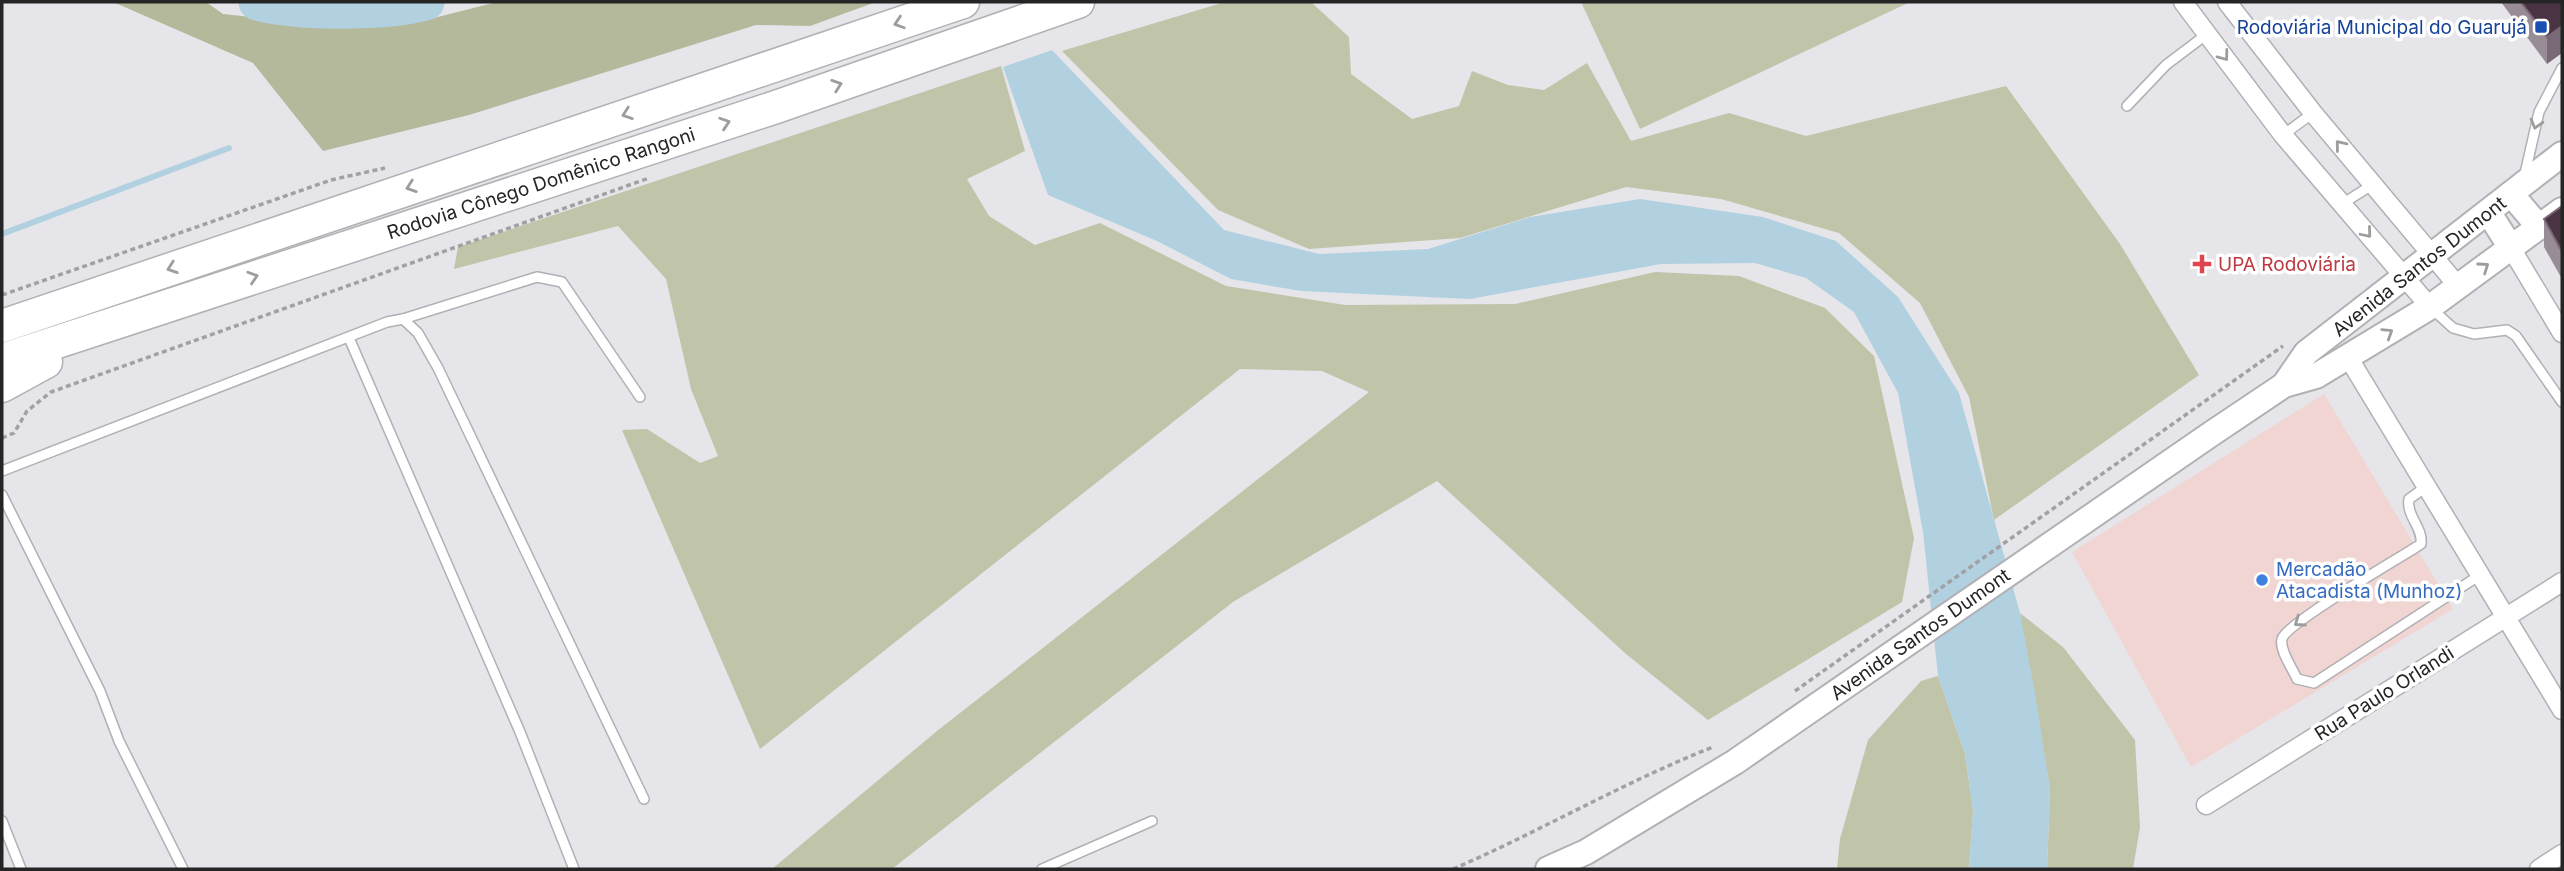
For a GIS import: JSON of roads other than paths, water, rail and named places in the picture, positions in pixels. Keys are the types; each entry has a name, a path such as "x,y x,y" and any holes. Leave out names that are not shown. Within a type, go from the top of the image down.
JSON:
{"highway":[{"name":"Rodovia Cônego Domênico Rangoni","path":"2,327 963,2"},
{"name":"Rodovia Cônego Domênico Rangoni","path":"2,360 773,108 1078,2"},
{"path":"2,386 23,372 55,358 193,309 213,290"}],"main road":[{"name":"Avenida Santos Dumont","path":"2284,385 2306,353 2562,154"},
{"path":"2517,189 2539,228"},
{"name":"Avenida Santos Dumont","path":"1548,869 1586,852 1727,753 2284,385 2316,376 2430,307 2562,210"},
{"path":"2489,212 2511,248"}],"street":[{"path":"2183,2 2283,135 2430,307"},
{"path":"2227,2 2313,113 2458,286"},
{"path":"2511,248 2562,332"},
{"path":"2348,357 2562,710"},
{"name":"Rua Paulo Orlandi","path":"2206,805 2562,582"},
{"path":"2539,869 2562,854"}],"lane":[{"path":"2127,106 2166,65 2207,34"},
{"path":"2517,189 2539,112 2562,68"},
{"path":"2283,135 2313,113"},
{"path":"2342,204 2372,184"},
{"path":"2,471 387,322 537,277 562,282 640,397"},
{"path":"2430,307 2453,328 2474,334 2507,330 2516,336 2562,402"},
{"path":"403,319 418,333 438,368 644,799"},
{"path":"349,338 520,732 574,869"},
{"path":"2426,486 2409,499 2407,508 2422,534 2421,544 2287,630 2282,638 2282,646 2297,680 2314,683 2480,575"},
{"path":"2,495 100,691 119,741 183,869"},
{"path":"2,821 21,869"},
{"path":"1042,869 1152,821"}],"water":[{"path":"1052,50 1224,230 1319,254 1428,249 1530,217 1640,199 1763,217 1836,241 1898,297 1959,393 2020,613 2035,693 2050,789 2047,869 1969,869 1973,811 1965,754 1938,676 1923,532 1898,393 1854,312 1806,278 1755,263 1661,264 1470,299 1301,291 1231,279 1157,241 1048,195 1003,67"}],"waterway":[{"path":"257,2 317,10 365,10 426,2"},
{"path":"2,234 229,148"}],"place":[{"name":"Rodoviária Municipal do Guarujá","path":"2541,27"},
{"name":"UPA Rodoviária","path":"2202,264"},
{"name":"Mercadão Atacadista (Munhoz)","path":"2262,580"}]}
